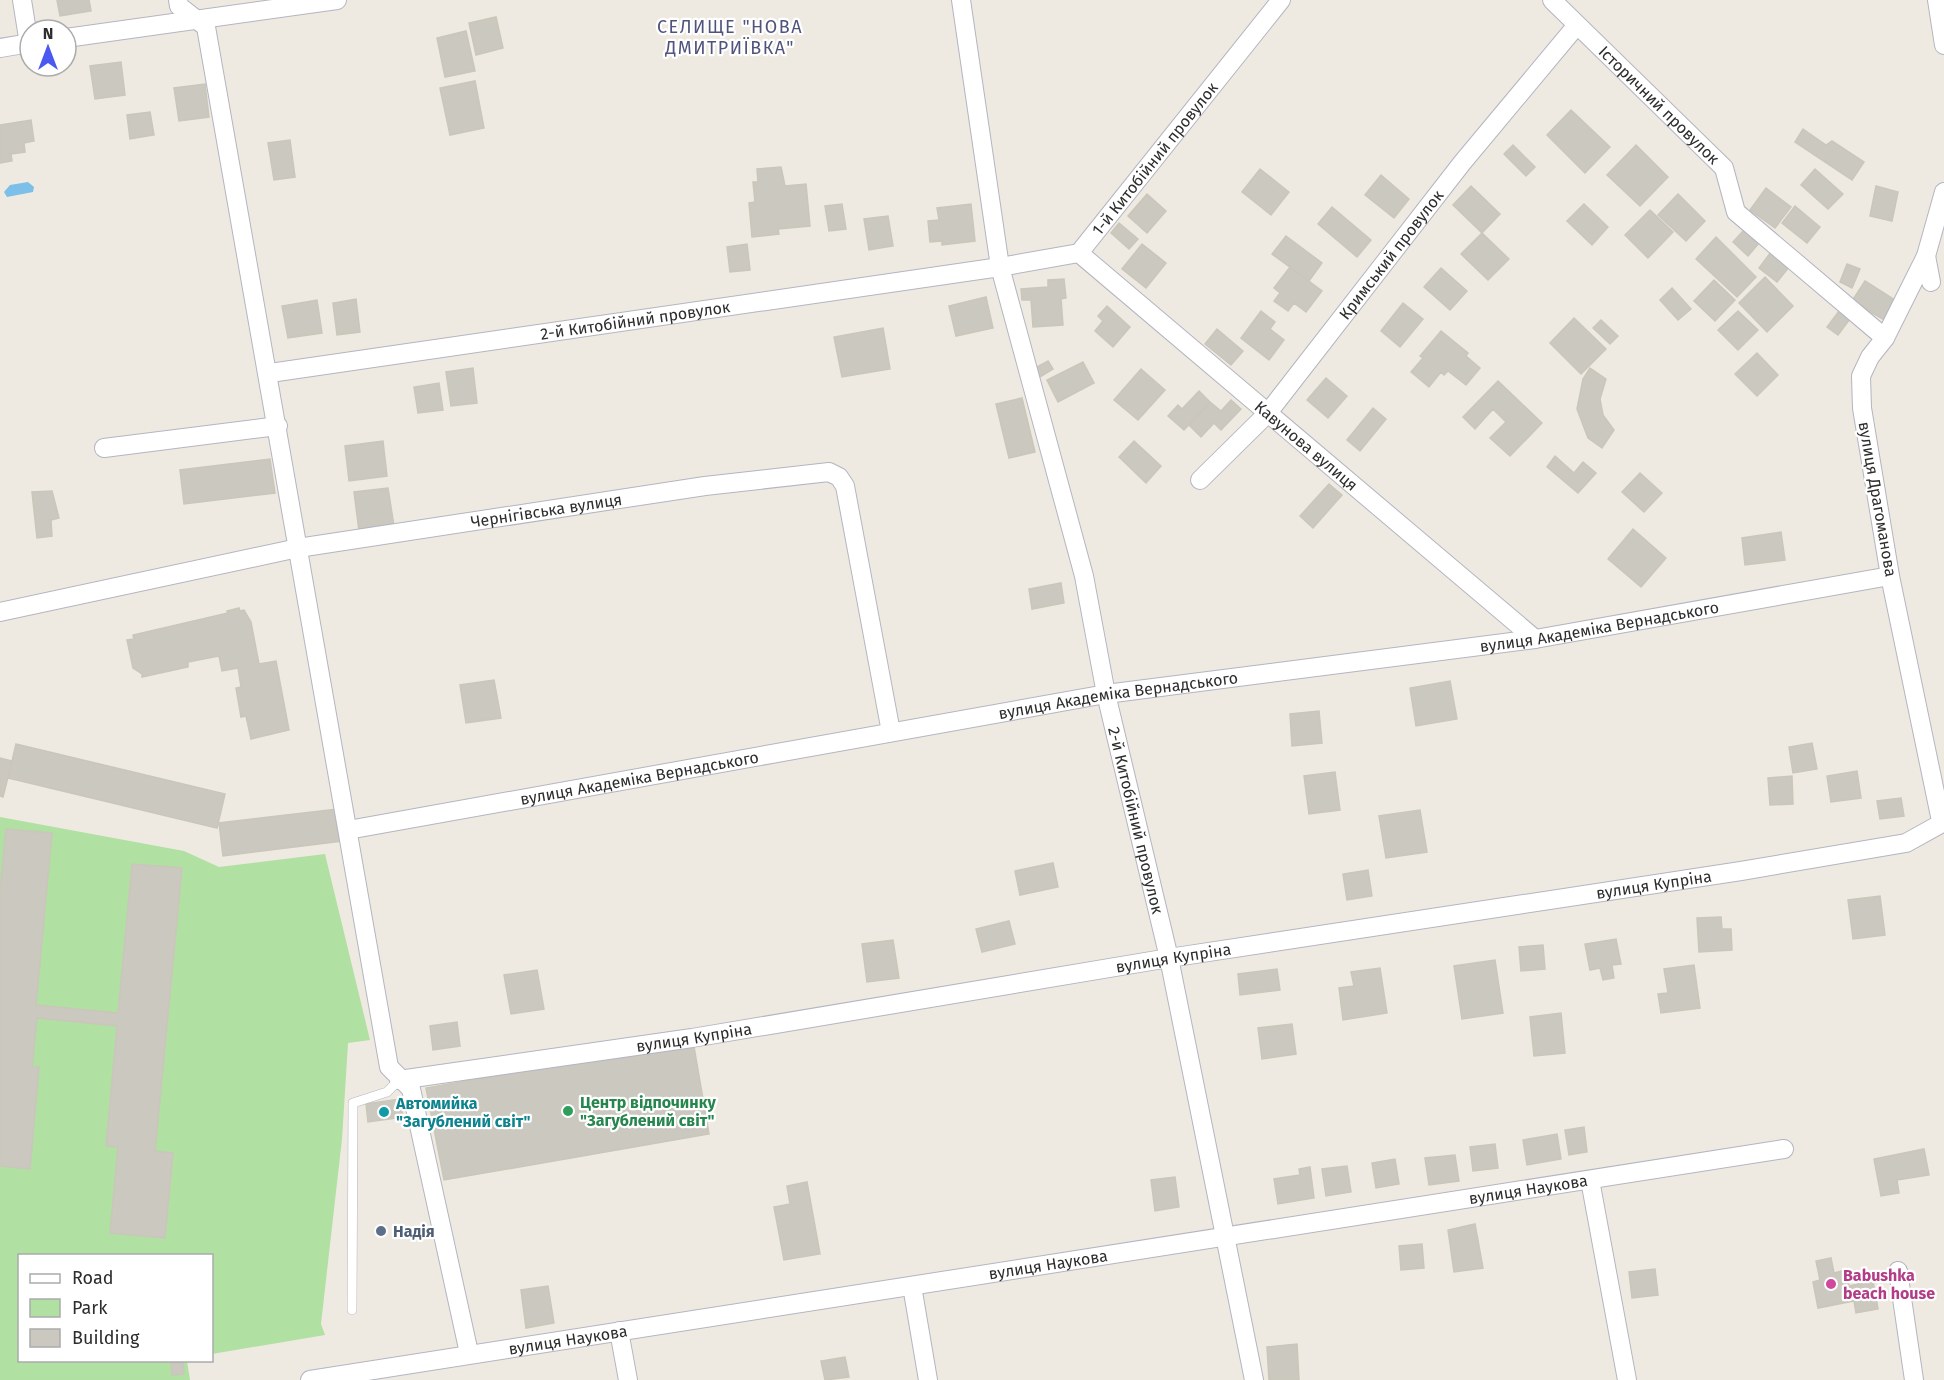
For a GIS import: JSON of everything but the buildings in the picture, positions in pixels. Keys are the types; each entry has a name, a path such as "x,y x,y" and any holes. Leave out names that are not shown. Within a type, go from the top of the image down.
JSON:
{"street":[{"path":"22,0 25,18"},
{"path":"178,0 179,6 206,27 270,373 298,548 389,1067 399,1080 411,1089 469,1353"},
{"path":"78,36 337,0"},
{"name":"2-й Китобійний провулок","path":"961,0 999,267 1084,576 1106,694 1169,958 1254,1380"},
{"name":"1-й Китобійний провулок","path":"1079,253 1281,0"},
{"name":"Історичний провулок","path":"1552,0 1724,168 1736,212 1884,338"},
{"path":"1937,0 1944,45"},
{"name":"Кримський провулок","path":"1200,480 1267,414 1462,163 1577,25"},
{"path":"0,48 18,46"},
{"name":"вулиця Драгоманова","path":"1942,821 1890,576 1862,408 1861,376 1870,357 1884,338 1926,256 1944,192"},
{"path":"999,267 1079,253"},
{"name":"Кавунова вулиця","path":"1079,253 1534,639"},
{"path":"1926,256 1930,282"},
{"name":"2-й Китобійний провулок","path":"270,373 999,267"},
{"path":"104,448 278,426"},
{"name":"Чернігівська вулиця","path":"0,612 298,548 705,486 834,474 845,486 891,732"},
{"name":"вулиця Академіка Вернадського","path":"348,830 1106,694 1534,639 1890,576"},
{"name":"вулиця Купріна","path":"399,1080 692,1038 1169,958 1906,843 1942,821"},
{"name":"вулиця Наукова","path":"310,1380 371,1375 469,1353 1224,1238 1784,1149"},
{"path":"1590,1180 1627,1380"},
{"path":"1898,1271 1914,1380"},
{"path":"912,1286 928,1380"},
{"path":"619,1331 628,1380"}],"lane":[{"path":"352,1310 352,1103 387,1092 399,1080"}],"green space":[{"path":"0,817 184,851 219,867 325,854 370,1040 348,1043 342,1139 321,1324 325,1335 213,1354 213,1254 18,1254 18,1362 187,1362 190,1380 0,1380"}],"water":[{"path":"28,182 34,187 33,192 7,197 4,192 10,185"}],"place":[{"name":"Центр відпочинку \"Загублений світ\"","path":"568,1111"},
{"name":"Автомийка \"Загублений світ\"","path":"384,1112"},
{"name":"Надія","path":"381,1231"},
{"name":"Babushka beach house","path":"1831,1284"}],"district":[{"name":"СЕЛИЩЕ \"НОВА ДМИТРИЇВКА\"","path":"730,37"}]}
